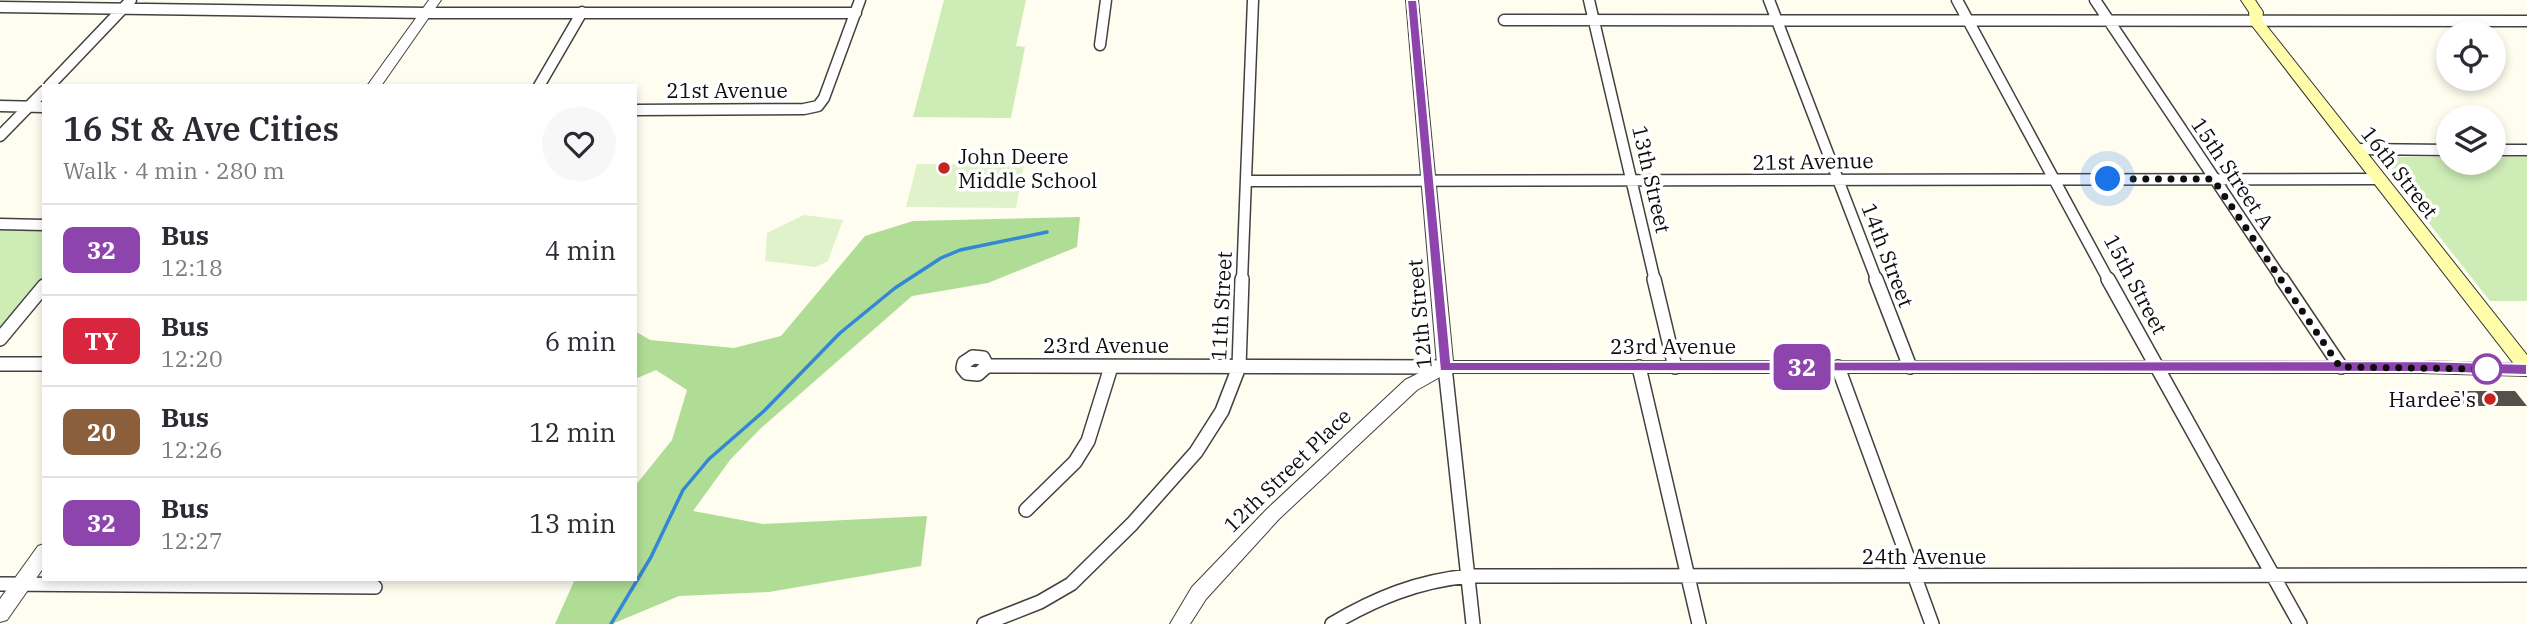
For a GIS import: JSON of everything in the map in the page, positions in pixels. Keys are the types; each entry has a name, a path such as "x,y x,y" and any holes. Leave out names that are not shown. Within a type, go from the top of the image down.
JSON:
{"main road":[{"path":"2234,0 2255,20"},
{"name":"16th Street","path":"2248,0 2256,12 2255,20 2527,369"},
{"path":"2492,322 2527,344"}],"street":[{"path":"51,84 131,0"},
{"path":"375,84 435,0"},
{"path":"643,12 649,0"},
{"path":"0,7 426,12 856,12 860,0"},
{"path":"1100,45 1106,0"},
{"name":"11th Street","path":"984,624 1040,601 1069,585 1105,553 1199,447 1235,383 1239,367 1253,0"},
{"name":"12th Street","path":"1412,0 1445,367 1474,624"},
{"name":"13th Street","path":"1589,0 1675,367"},
{"name":"14th Street","path":"1769,0 1910,367"},
{"name":"15th Street","path":"1957,0 2300,624"},
{"name":"15th Street A","path":"2095,0 2340,367"},
{"path":"540,84 582,12"},
{"name":"21st Avenue","path":"637,110 804,109 818,106 824,98 856,12"},
{"path":"1504,20 2527,21"},
{"path":"0,136 42,94"},
{"path":"0,106 42,107"},
{"path":"2355,149 2436,150"},
{"path":"2506,150 2527,150"},
{"name":"21st Avenue","path":"1247,181 2379,179"},
{"path":"0,224 42,225"},
{"path":"0,339 42,288"},
{"path":"0,364 42,364"},
{"name":"23rd Avenue","path":"987,366 2527,369"},
{"path":"1026,510 1075,462 1088,441 1111,367"},
{"name":"12th Street Place","path":"1179,624 1199,593 1273,514 1411,385 1445,367"},
{"path":"1639,367 1699,624"},
{"path":"1838,367 1932,624"},
{"path":"0,614 42,555"},
{"name":"24th Avenue","path":"1332,624 1391,592 1427,580 1469,576 2527,575"},
{"path":"0,584 375,587"}],"green space":[{"path":"944,0 1026,0 1016,46 1025,47 1011,118 913,117"},
{"path":"2377,157 2436,157 2436,175 2506,175 2506,157 2527,157 2527,301 2490,301"},
{"path":"917,164 1024,165 1016,208 906,207"},
{"path":"804,215 843,220 828,261 816,267 765,261 767,233"},
{"path":"1080,217 1077,247 988,283 912,296 760,429 730,460 693,511 763,524 927,516 921,566 769,592 679,596 612,624 555,624 574,581 637,581 637,484 672,440 687,390 656,370 637,378 637,332 650,340 734,348 781,336 865,236 913,221"},
{"path":"0,229 42,229 42,279 0,328"}],"building":[{"name":"Hardee's","path":"2454,391 2515,391 2527,406 2465,406"}],"waterway":[{"path":"637,580 683,490 709,459 764,411 840,333 895,288 941,258 960,250 1047,232"},
{"path":"611,624 637,581"}],"bus line":[{"name":"32","path":"1412,0 1445,367 2421,367 2527,370"}],"place":[{"name":"John Deere Middle School","path":"944,168"},
{"name":"Hardee's","path":"2490,399"}],"route":[{"path":"2108,179 2213,179 2340,367 2487,369"}]}
